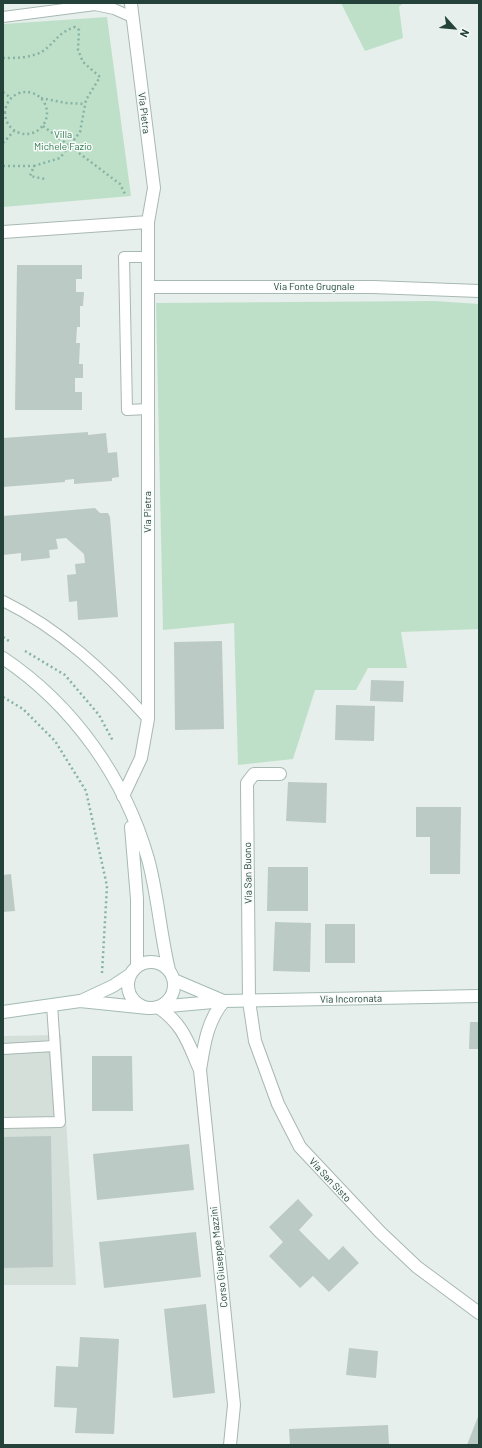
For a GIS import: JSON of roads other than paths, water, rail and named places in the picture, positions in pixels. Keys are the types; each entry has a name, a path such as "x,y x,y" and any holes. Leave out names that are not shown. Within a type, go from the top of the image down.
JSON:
{"street":[{"name":"Via Pietra","path":"125,801 141,758 148,719 148,222 154,188 131,3"},
{"path":"3,232 148,222"},
{"name":"Via Fonte Grugnale","path":"148,287 373,287 479,291"},
{"path":"3,658 24,672 48,695 93,745 112,772 148,859 155,887 163,947 171,975 173,994 169,1000 153,1008 80,1001 3,1012"},
{"name":"Via San Buono","path":"249,1001 247,784 254,774 280,774"},
{"path":"125,801 134,846 137,893 134,971 128,989 135,1002 153,1008"},
{"path":"80,1001 100,992 143,964 157,962 171,975"},
{"name":"Via Incoronata","path":"171,975 224,1001"},
{"name":"Via Incoronata","path":"153,1008 224,1001 479,996"},
{"name":"Corso Giuseppe Mazzini","path":"224,1001 212,1018 206,1034 200,1070 234,1404 230,1445"},
{"name":"Via San Sisto","path":"249,1001 251,1024 257,1048 278,1104 300,1147 380,1232 411,1262 479,1313"},
{"name":"Corso Giuseppe Mazzini","path":"153,1008 173,1017 187,1040 200,1070"}],"lane":[{"path":"3,17 95,5 114,9 132,17"},
{"path":"148,257 124,257 127,410 148,409"},
{"path":"3,601 51,629 86,656 118,686 148,719"},
{"path":"3,1123 60,1122 52,1005"},
{"path":"3,1049 54,1046"}],"park label":[{"name":"Villa Michele Fazio","path":"63,140"}]}
